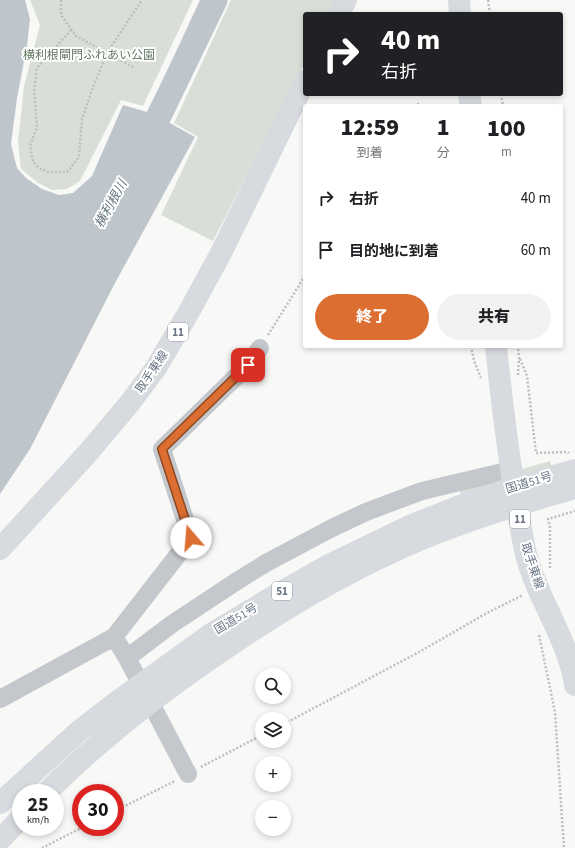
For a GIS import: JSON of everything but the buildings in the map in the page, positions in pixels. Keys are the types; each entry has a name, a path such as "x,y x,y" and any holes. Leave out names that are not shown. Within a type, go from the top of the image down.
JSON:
{"main road":[{"path":"339,12 346,0"},
{"path":"459,0 460,12"},
{"name":"取手東線","path":"0,549 86,455 129,404 156,368 190,310 222,250 303,85"},
{"name":"取手東線","path":"496,348 511,470 526,555 545,580 575,685"},
{"name":"国道51号","path":"54,784 120,712 211,634 260,604 333,563 412,525 573,465"},
{"name":"国道51号","path":"0,803 78,732 175,683 266,621 321,589 391,553 420,540 472,520 575,488"},
{"path":"0,840 12,827"}],"street":[{"path":"0,699 114,637 191,538 162,449 248,365 260,348"},
{"path":"128,658 172,624 234,583 266,563 332,528 366,512 422,491 511,470"},
{"path":"114,637 128,658 188,774"}],"path":[{"path":"61,0 61,15 76,36 107,53 142,0"},
{"path":"488,0 490,12"},
{"path":"71,30 37,68 34,90 37,127 30,146 33,162 39,168 48,172 67,172 79,157 82,119 92,87 106,53 133,67"},
{"path":"260,348 303,279"},
{"path":"519,358 527,376 536,453 568,452 573,465"},
{"path":"291,720 419,652 545,580 550,527 548,519 575,511"},
{"path":"537,628 555,712 564,848"},
{"path":"42,848 72,833"}],"green space":[{"name":"横利根閘門ふれあい公園","path":"30,0 193,0 143,106 121,100 80,181 67,189 52,190 38,183 21,169 18,142 24,86 40,25"},
{"path":"231,0 337,0 331,12 303,12 303,66 213,241 161,215 198,137 174,123"},
{"path":"550,461 552,467 462,496 457,484 508,473"}],"water":[{"path":"0,0 25,0 30,19 11,144 17,168 26,178 42,189 59,195 73,193 92,176 123,105 147,112 155,96 176,106 168,122 195,137 115,283 30,449 0,494"},
{"path":"200,0 226,0 184,90 163,80"}],"waterway":[{"name":"横利根川","path":"151,132 215,0"}],"route":[{"path":"191,538 162,449 248,365"}]}
